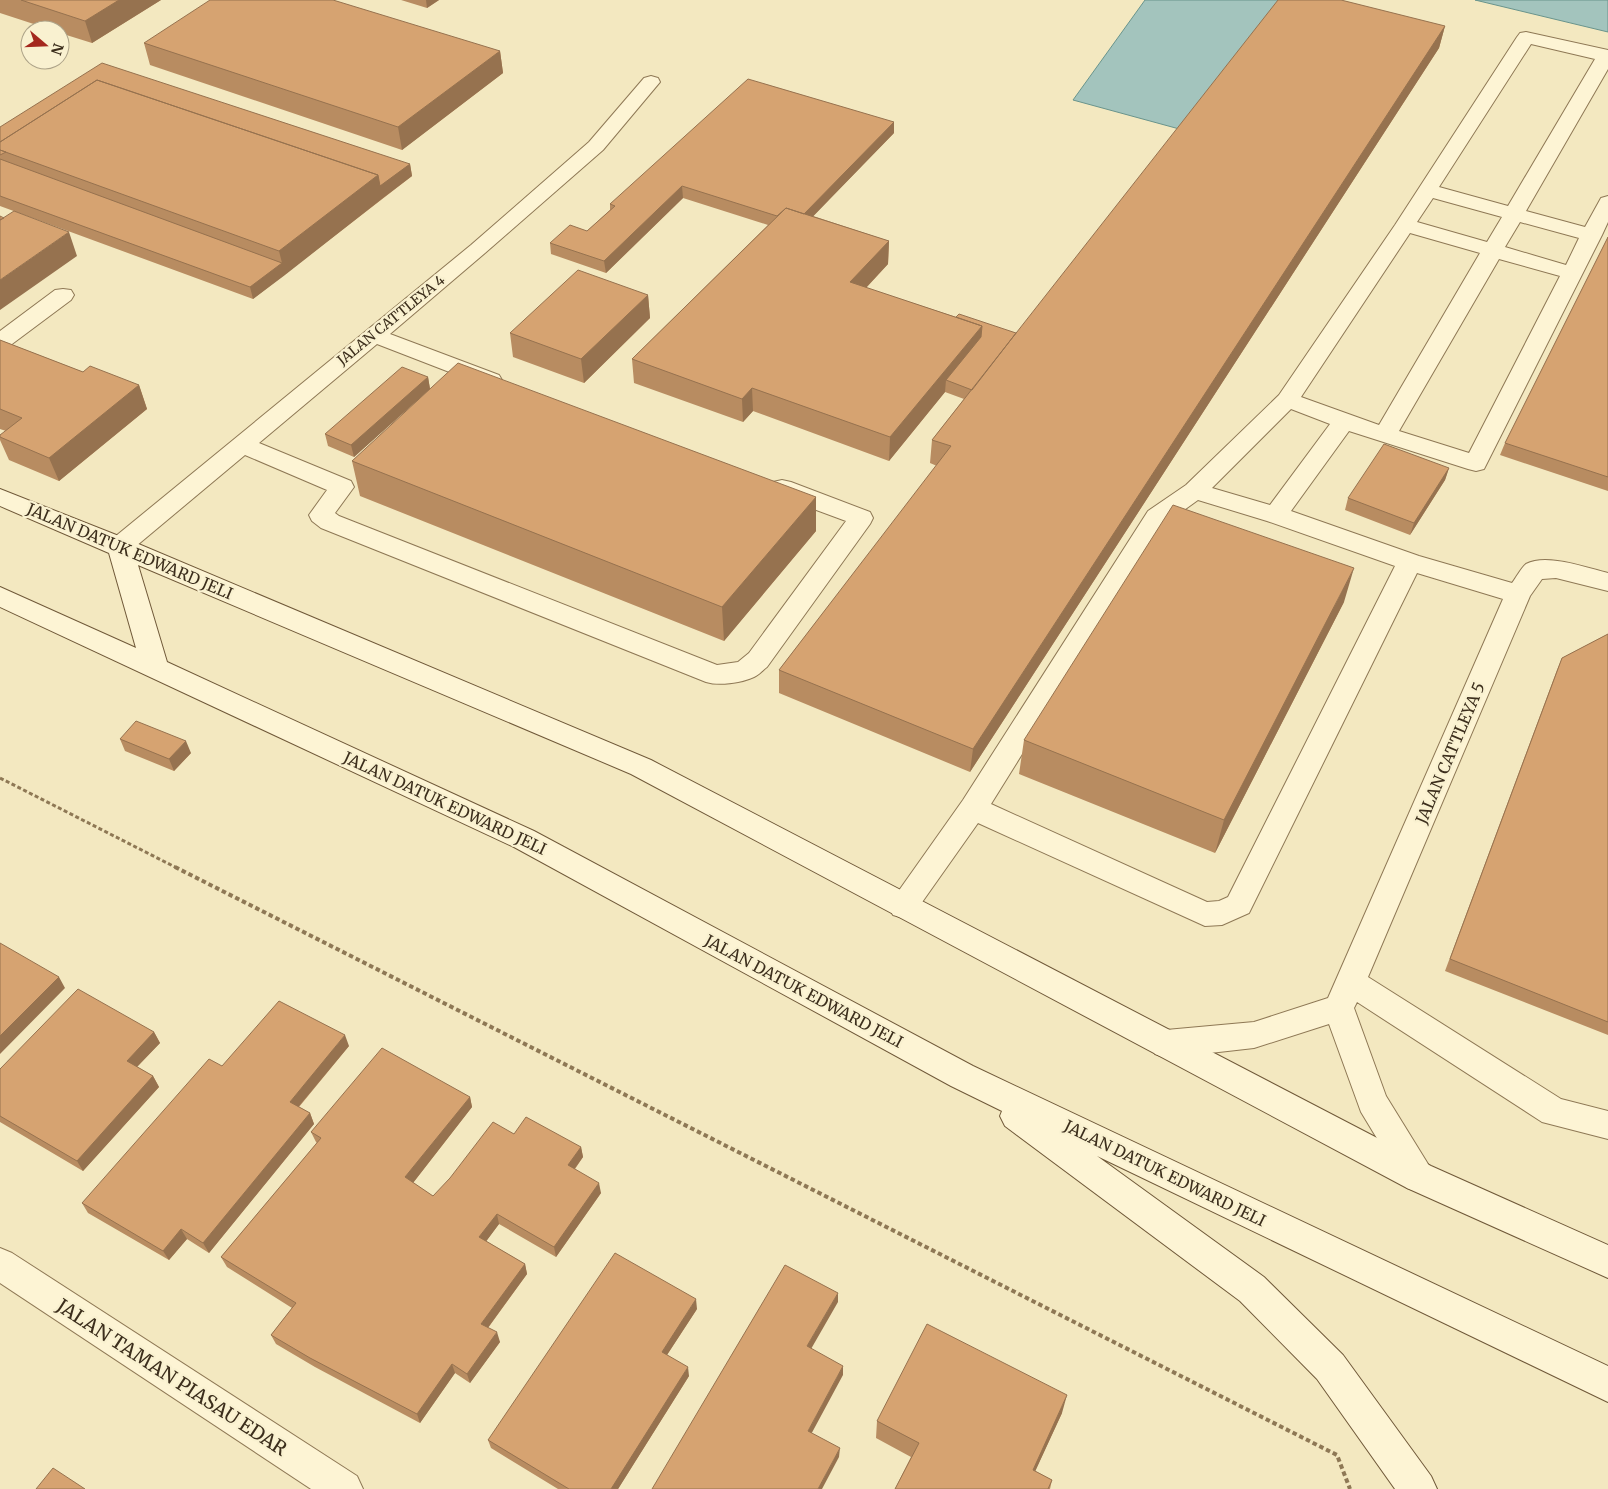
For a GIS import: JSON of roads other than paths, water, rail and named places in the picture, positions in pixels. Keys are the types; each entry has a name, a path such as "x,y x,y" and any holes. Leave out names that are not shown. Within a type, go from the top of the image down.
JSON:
{"street":[{"path":"903,906 973,808 1158,517 1195,491 1287,400 1405,225 1526,37 1607,56 1385,435"},
{"name":"JALAN CATTLEYA 4","path":"120,546 478,249 596,146 651,82"},
{"path":"1427,190 1592,235"},
{"path":"1287,400 1385,435 1476,463 1608,202"},
{"path":"1405,225 1572,273"},
{"path":"0,342 63,294"},
{"path":"373,335 509,386"},
{"path":"450,392 472,372"},
{"path":"1276,515 1345,420"},
{"path":"241,444 349,481 322,515 330,522 715,676 745,670 758,660 861,518 759,480"},
{"path":"1195,491 1276,515 1410,562 1518,594"},
{"name":"JALAN DATUK EDWARD JELI","path":"0,497 641,767 1420,1177 1608,1262"},
{"path":"120,546 155,667"},
{"path":"973,808 1205,914 1222,913 1239,905 1410,562"},
{"name":"JALAN CATTLEYA 5","path":"1345,994 1518,594 1534,571 1556,569 1608,582"},
{"name":"JALAN DATUK EDWARD JELI","path":"0,596 524,839 962,1076 1608,1384"},
{"path":"1166,1044 1254,1035 1345,994"},
{"path":"1345,994 1554,1112 1608,1125"},
{"path":"1345,994 1372,1102 1420,1177"},
{"path":"962,1076 1252,1289 1330,1367 1418,1489"},
{"path":"1568,1244 1608,1248"},
{"name":"JALAN TAMAN PIASAU EDAR","path":"0,1264 344,1489"}],"water":[{"path":"1145,0 1290,0 1183,130 1073,100"},
{"path":"1475,0 1608,0 1608,32"}]}
